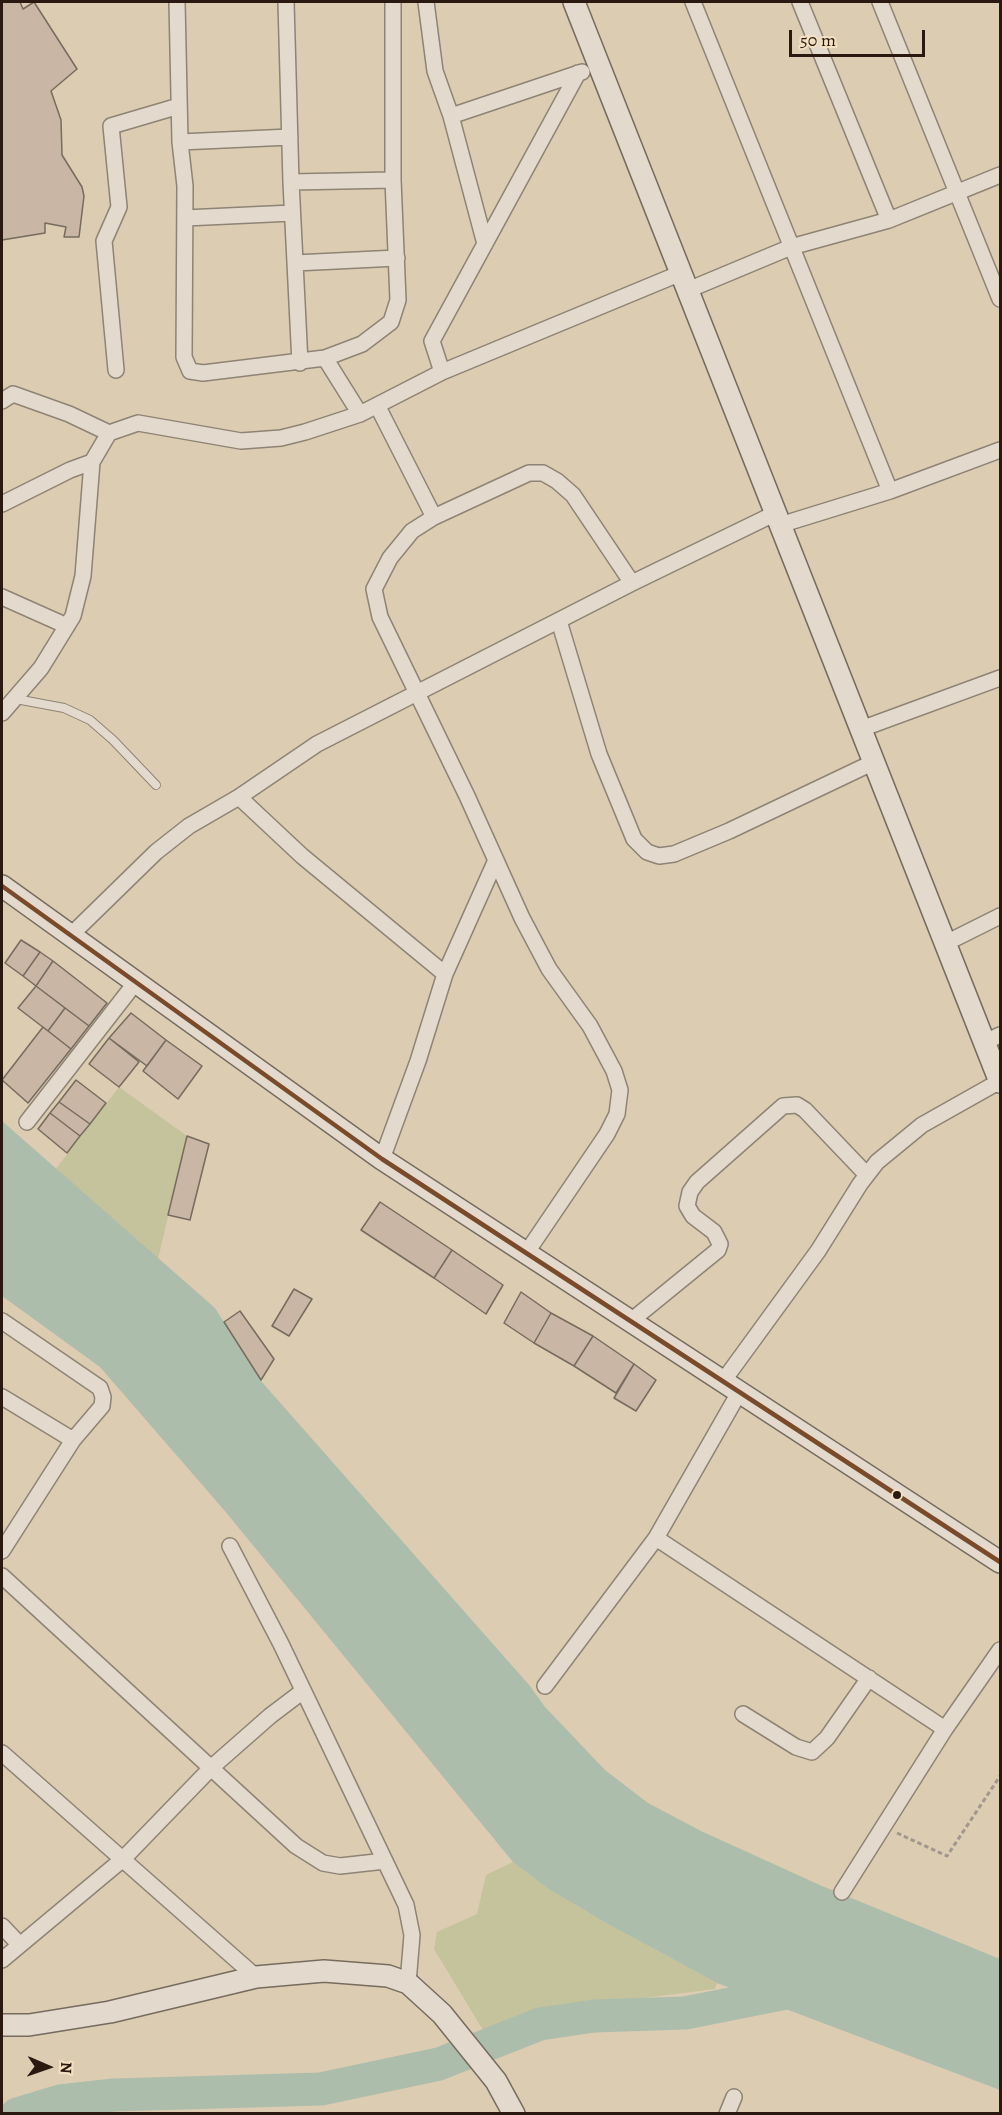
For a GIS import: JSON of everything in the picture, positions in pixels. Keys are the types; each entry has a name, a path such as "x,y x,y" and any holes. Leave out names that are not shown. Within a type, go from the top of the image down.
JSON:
{"main road":[{"path":"574,2 946,943 993,1038 1000,1081"},
{"path":"2,889 71,935 382,1159 732,1385 1000,1562"},
{"path":"2,2025 30,2025 110,2012 256,1977 347,1971 388,1976 408,1983 464,2039 496,2081 514,2114"}],"street":[{"path":"177,2 180,142 185,186 186,366 190,371 203,373 300,363 326,358 362,344 391,322 398,300 393,180 393,2"},
{"path":"286,2 292,213 300,363"},
{"path":"426,2 435,71 451,116 485,244"},
{"path":"693,2 890,491"},
{"path":"801,2 889,220"},
{"path":"880,2 1000,299"},
{"path":"451,116 599,66"},
{"path":"442,372 432,341 578,73"},
{"path":"116,370 104,241 119,207 111,126 179,106"},
{"path":"180,142 290,136"},
{"path":"2,713 41,668 73,616 83,576 92,462 109,433 138,423 200,435 256,441 305,432 378,407 442,372 684,281 791,247 889,220 1000,175"},
{"path":"291,182 393,180"},
{"path":"185,218 292,213"},
{"path":"295,263 397,258"},
{"path":"326,358 360,414"},
{"path":"2,400 13,394 69,414 109,433"},
{"path":"378,407 434,517"},
{"path":"71,935 156,852 189,826 317,744 632,583 778,519 890,491 1000,450"},
{"path":"2,504 70,470 92,462"},
{"path":"527,1252 607,1134 618,1114 620,1090 614,1071 590,1026 549,969 522,918 380,617 374,589 401,542 412,531 434,517 529,473 543,473 557,481 573,495 632,583"},
{"path":"2,597 67,627"},
{"path":"559,621 602,763 634,839 648,852 659,856 685,849 729,831 874,762"},
{"path":"861,729 1000,678"},
{"path":"239,796 302,856 445,974"},
{"path":"382,1159 418,1061 445,974 496,860"},
{"path":"946,943 1000,916"},
{"path":"27,1122 136,982"},
{"path":"545,1686 656,1538 732,1385 867,1175 895,1146 922,1125 1000,1081"},
{"path":"632,1320 718,1250 720,1244 714,1232 693,1216 687,1206 690,1192 705,1174 783,1106 797,1105 805,1110 867,1175"},
{"path":"2,1321 100,1388 103,1397 102,1406 73,1440 2,1551"},
{"path":"2,1397 73,1440"},
{"path":"656,1538 945,1729"},
{"path":"230,1546 400,1889 411,1920 412,1950 408,1983"},
{"path":"2,1576 296,1846 323,1863 340,1866 385,1861"},
{"path":"842,1892 945,1729 1000,1650"},
{"path":"743,1714 796,1747 812,1752 826,1738 869,1678"},
{"path":"2,1960 18,1944 123,1859 212,1767 303,1690"},
{"path":"2,1753 256,1977"},
{"path":"2,1926 18,1944"},
{"path":"727,2114 734,2097"}],"lane":[{"path":"16,699 64,708 90,720 113,740 156,785"}],"path":[{"path":"882,1826 947,1856 1000,1776"}],"shaded area":[{"path":"119,1087 187,1136 158,1259 55,1170"},
{"path":"2,1121 215,1308 261,1381 530,1686 545,1707 605,1770 648,1803 701,1831 822,1886 1000,1959 1000,2090 717,1983 606,1923 547,1888 513,1862 224,1510 100,1367 2,1296"},
{"path":"513,1862 547,1888 606,1923 717,1983 715,1989 540,2011 483,2030 434,1949 437,1932 477,1914 486,1875"}],"building":[{"path":"2,2 20,2 23,9 34,2 77,69 51,91 61,120 62,155 82,187 84,196 79,237 64,237 66,227 45,223 45,233 2,240"},
{"path":"21,940 40,952 23,976 5,963"},
{"path":"40,952 53,961 36,986 23,976"},
{"path":"53,961 107,1003 89,1026 36,986"},
{"path":"36,986 65,1008 48,1031 18,1008"},
{"path":"65,1008 89,1026 71,1049 48,1031"},
{"path":"131,1013 166,1040 147,1066 109,1038"},
{"path":"43,1027 71,1049 28,1103 2,1080"},
{"path":"109,1038 139,1062 119,1087 89,1064"},
{"path":"166,1040 202,1066 178,1099 143,1071"},
{"path":"76,1080 106,1103 90,1124 59,1102"},
{"path":"59,1102 90,1124 80,1136 50,1113"},
{"path":"50,1113 80,1136 67,1153 38,1129"},
{"path":"187,1136 209,1144 190,1220 168,1215"},
{"path":"380,1202 452,1250 434,1278 361,1230"},
{"path":"452,1250 503,1285 486,1314 434,1278"},
{"path":"294,1289 312,1299 289,1336 272,1326"},
{"path":"521,1292 551,1313 534,1343 504,1323"},
{"path":"240,1311 274,1359 261,1380 224,1322"},
{"path":"551,1313 593,1336 574,1366 534,1343"},
{"path":"593,1336 634,1364 616,1393 574,1366"},
{"path":"634,1364 656,1380 636,1411 614,1398"}],"waterway":[{"path":"17,2114 60,2101 114,2095 321,2089 439,2064 540,2024 594,2016 685,2013 801,1990"}],"transit line":[{"path":"2,886 382,1159 1000,1562"}]}
